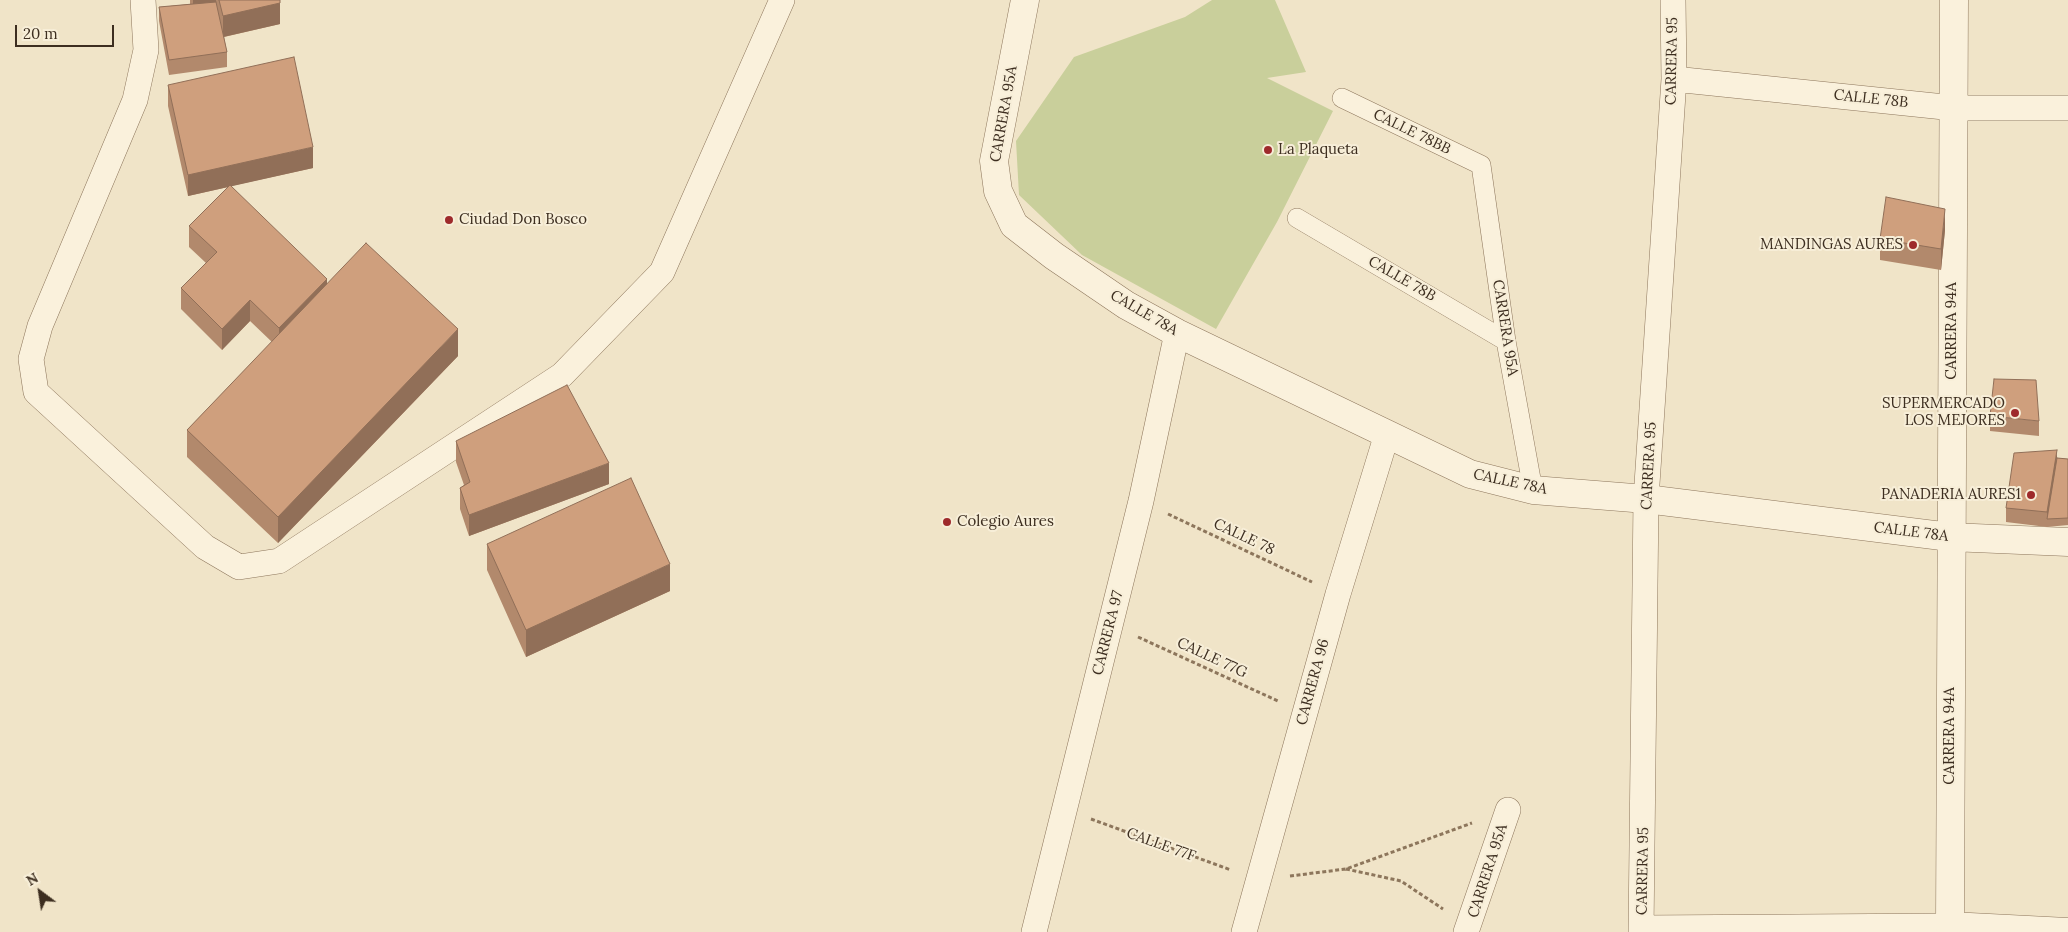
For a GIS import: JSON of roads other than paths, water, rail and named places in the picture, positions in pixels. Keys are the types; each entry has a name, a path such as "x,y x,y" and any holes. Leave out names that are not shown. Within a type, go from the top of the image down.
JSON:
{"street":[{"path":"143,0 146,50 135,100 40,326 31,359 36,392 205,546 238,567 279,561 562,375 662,272 782,0"},
{"name":"CARRERA 95A","path":"1014,224 998,191 994,161 1025,0"},
{"name":"CARRERA 95","path":"1642,930 1646,500 1674,79 1673,0"},
{"name":"CARRERA 94A","path":"1950,929 1950,537 1954,0"},
{"name":"CALLE 78B","path":"1674,79 1954,108 2068,108"},
{"name":"CALLE 78BB","path":"1342,98 1481,165"},
{"name":"CARRERA 95A","path":"1481,165 1506,341 1533,490"},
{"name":"CALLE 78B","path":"1297,218 1506,341"},
{"name":"CALLE 78A","path":"1014,224 1054,256 1126,305 1176,333 1470,474 1533,490 1646,500 1950,537 2068,542"},
{"name":"CARRERA 97","path":"1034,932 1140,501 1176,333"},
{"name":"CARRERA 96","path":"1244,932 1338,594 1387,434"},
{"name":"CARRERA 95A","path":"1468,929 1508,810"},
{"path":"1642,930 1950,929 2068,932"}],"place":[{"name":"La Plaqueta","path":"1268,150"},
{"name":"Ciudad Don Bosco","path":"449,220"},
{"name":"MANDINGAS AURES","path":"1913,245"},
{"name":"SUPERMERCADO LOS MEJORES","path":"2015,413"},
{"name":"PANADERIA AURES1","path":"2031,495"},
{"name":"Colegio Aures","path":"947,522"}]}
